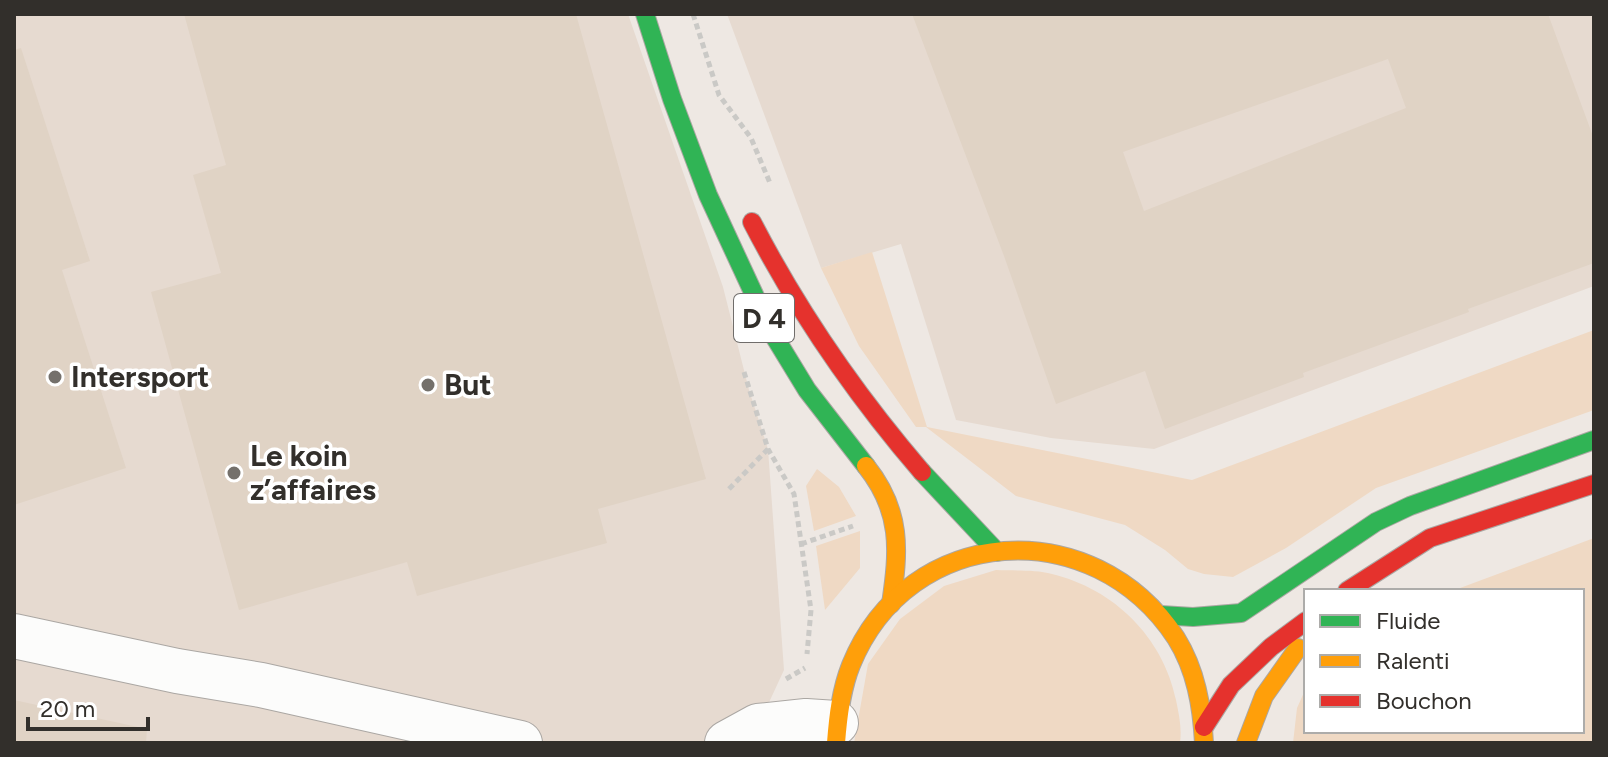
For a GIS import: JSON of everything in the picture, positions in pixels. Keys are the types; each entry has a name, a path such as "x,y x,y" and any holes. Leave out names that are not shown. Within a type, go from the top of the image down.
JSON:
{"main road":[{"name":"D 4","path":"645,14 672,99 708,195 771,331 807,390 880,483 895,521 898,557 891,604"},
{"name":"D 4","path":"741,201 773,264 827,355 934,488 997,552"},
{"path":"1161,615 1193,617 1241,613 1387,517 1594,440"},
{"path":"1350,589 1430,538 1594,484"},
{"path":"836,733 841,690 853,658 869,629 891,604 939,569 967,558 997,552 1045,552 1103,570 1135,589 1161,615 1192,667 1200,696 1204,735"},
{"path":"1204,735 1231,685 1271,647 1304,622"},
{"path":"1246,743 1264,696 1304,640"}],"street":[{"path":"14,636 177,671 261,685 520,743"},
{"path":"727,743 758,726 806,721 836,733"}],"path":[{"path":"729,489 768,449 794,494 811,610 806,667"},
{"path":"801,544 864,522"}],"shaded area":[{"path":"14,14 628,14 723,287 749,390 768,449 784,670 758,726 762,743 14,743"},
{"path":"727,14 1594,14 1594,286 1154,449 1051,438 956,420 901,244 821,268"},
{"path":"872,252 927,427 1192,480 1594,330 1594,410 1376,488 1286,548 1233,577 1204,574 1188,569 1165,550 1125,525 1016,496 926,427 916,427 859,346 821,268"},
{"path":"817,469 839,487 856,516 814,531 806,486"},
{"path":"860,531 860,568 825,610 816,546"},
{"path":"1594,538 1594,743 1293,743 1297,708 1304,692 1304,733 1584,733 1584,589 1457,589"},
{"path":"996,570 1039,571 1075,581 1096,591 1132,619 1160,656 1169,677 1179,716 1180,743 854,743 868,664 900,619 944,586"}],"building":[{"name":"But","path":"184,14 576,14 706,479 598,509 607,543 417,596 407,562 239,610 151,292 221,273 193,175 226,165"},
{"path":"912,14 1548,14 1594,139 1594,263 1468,309 1469,312 1303,373 1304,377 1165,429 1145,371 1056,404 1004,256","holes":["1388,59 1406,108 1144,211 1123,152"]},
{"name":"Intersport","path":"21,48 90,261 62,270 126,468 14,505 14,50"},
{"path":"14,700 147,729 146,743 14,743"}],"traffic: fast":[{"path":"645,14 672,99 708,195 771,331 807,390 866,466"},
{"path":"1161,615 1193,617 1241,613 1376,522 1410,506 1594,440"},
{"path":"922,472 997,552"}],"traffic: slow":[{"path":"866,466 878,483 892,515 896,566 891,604"},
{"path":"836,743 840,704 851,665 878,618 915,583 957,561 1004,551 1052,554 1098,569 1141,597 1176,638 1189,663 1200,702 1204,743"},
{"path":"1246,743 1264,696 1298,648"}],"traffic: jam":[{"path":"752,222 830,352 922,472"},
{"path":"1350,589 1430,538 1594,484"},
{"path":"1204,727 1231,685 1271,647 1304,622"}],"place":[{"name":"Intersport","path":"55,377"},
{"name":"But","path":"428,385"},
{"name":"Le koin z’affaires","path":"234,473"}]}
